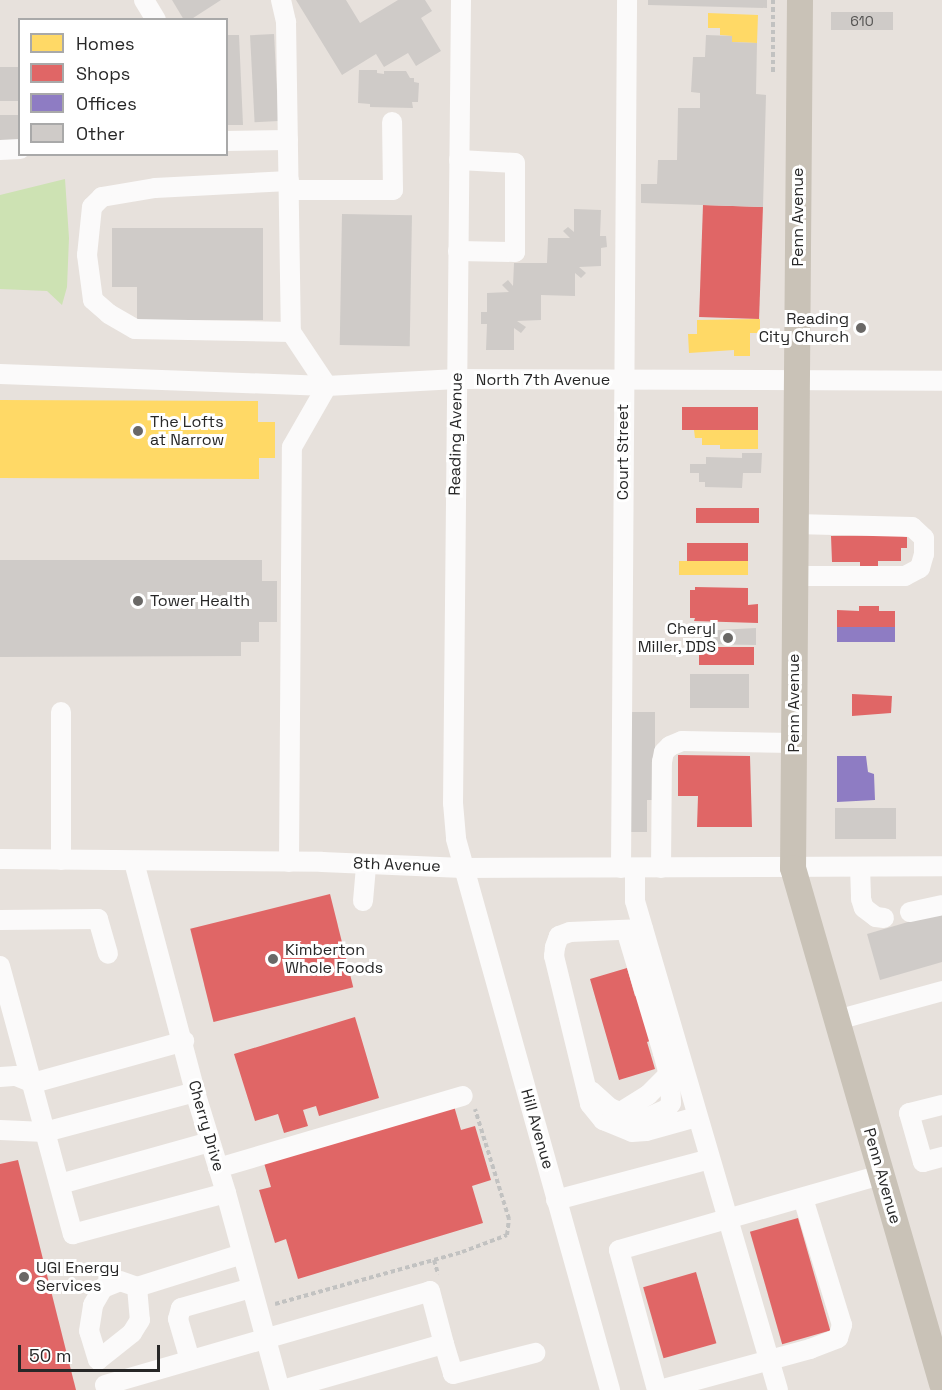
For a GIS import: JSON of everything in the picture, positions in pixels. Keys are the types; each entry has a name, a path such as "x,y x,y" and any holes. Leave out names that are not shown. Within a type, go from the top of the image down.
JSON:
{"main road":[{"name":"Penn Avenue","path":"800,0 793,868 942,1384"}],"street":[{"path":"144,0 155,18"},
{"path":"281,0 286,22 291,332 327,386 292,447 289,862"},
{"name":"Reading Avenue","path":"461,0 453,803 456,839 463,868"},
{"name":"Court Street","path":"627,0 624,380 628,868 635,901 634,929"},
{"path":"291,332 135,329 109,314 93,300 87,255 92,207 102,197 155,188 289,186 393,190 392,122"},
{"path":"228,141 288,140"},
{"path":"0,150 18,149"},
{"path":"458,251 514,252 515,241 515,163 459,160"},
{"name":"North 7th Avenue","path":"0,374 327,386 457,379 942,381"},
{"path":"795,524 912,527 924,538 924,554 920,568 905,576 795,576"},
{"path":"61,712 61,860"},
{"path":"661,868 662,762 664,752 670,746 682,741 794,743"},
{"name":"8th Avenue","path":"0,859 289,862 463,868 942,866"},
{"name":"Cherry Drive","path":"134,862 195,1092 281,1390"},
{"path":"363,901 366,864"},
{"path":"860,867 861,899 864,908 876,917 884,918"},
{"name":"Hill Avenue","path":"463,868 610,1390"},
{"path":"910,912 942,905"},
{"path":"0,920 98,919 108,954"},
{"path":"584,1081 597,1098 619,1113 644,1118 667,1109 672,1095 634,929"},
{"path":"634,929 570,932 560,936 555,947 554,956 590,1104 603,1120 617,1128 632,1132 646,1131 697,1117"},
{"path":"634,929 697,1117 767,1360 778,1390"},
{"path":"0,966 73,1234 226,1193"},
{"path":"837,1020 942,991"},
{"path":"0,1077 16,1076 33,1083 183,1041"},
{"path":"0,1130 45,1132 195,1092"},
{"path":"218,1168 463,1096"},
{"path":"942,1105 909,1113 923,1162 942,1157"},
{"path":"60,1184 209,1142"},
{"path":"556,1200 710,1159"},
{"path":"804,1198 842,1325 838,1338 825,1344 658,1390 619,1250 881,1175"},
{"path":"242,1254 137,1287 120,1281 103,1288 93,1305 89,1331 106,1388 190,1360 429,1291 453,1374 535,1353"},
{"path":"98,1360 132,1334 140,1320 137,1287"},
{"path":"190,1360 178,1318 182,1308 251,1288"},
{"path":"281,1390 444,1344"}],"path":[{"path":"773,0 773,73"},
{"path":"257,1309 462,1252 507,1235 509,1219 477,1113 473,1104 463,1096"}],"green space":[{"path":"65,179 69,238 67,287 62,305 47,291 0,289 0,195"}],"building: Homes":[{"path":"708,13 758,15 757,43 732,42 732,36 720,35 720,28 708,28"},
{"path":"760,319 760,333 750,333 750,356 734,356 734,350 689,353 688,334 697,334 697,320"},
{"name":"The Lofts at Narrow","path":"0,400 258,401 258,422 275,422 275,458 259,458 259,479 0,478"},
{"path":"694,430 758,430 758,449 720,449 720,445 702,445 702,438 695,438"},
{"path":"679,561 748,561 748,575 679,575"}],"building: Shops":[{"path":"703,205 763,207 759,319 699,317"},
{"path":"682,407 758,407 758,430 682,430"},
{"path":"696,508 759,508 759,523 696,523"},
{"path":"899,535 907,537 907,548 901,548 901,561 878,561 878,566 860,567 860,562 832,562 831,536"},
{"path":"687,543 748,543 748,561 687,561"},
{"path":"695,587 748,588 748,605 758,604 758,623 694,621 695,618 690,618 690,590 695,590"},
{"path":"859,606 879,606 879,611 895,611 895,627 837,627 837,610 859,611"},
{"path":"699,647 754,647 754,665 699,665"},
{"path":"852,694 892,696 891,713 852,716"},
{"path":"678,755 750,756 752,827 697,827 698,796 678,796"},
{"name":"Kimberton Whole Foods","path":"330,894 353,987 214,1022 190,929"},
{"path":"627,968 635,996 642,994 655,1039 647,1042 655,1069 619,1080 590,979"},
{"path":"355,1017 379,1098 319,1116 316,1106 303,1110 308,1126 284,1133 278,1114 255,1121 234,1054"},
{"path":"454,1106 461,1130 475,1126 491,1180 472,1186 483,1223 298,1279 286,1239 275,1243 259,1190 271,1187 264,1163"},
{"name":"UGI Energy Services","path":"18,1160 76,1390 0,1390 0,1164"},
{"path":"798,1218 830,1330 782,1344 750,1232"},
{"path":"696,1272 716,1343 664,1358 643,1287"}],"building: Offices":[{"path":"837,627 895,627 895,642 837,642"},
{"path":"837,756 866,756 868,772 874,774 875,800 837,802"}],"building: Other":[{"path":"172,0 221,0 193,18 183,18"},
{"path":"296,0 346,0 360,23 398,0 425,0 432,11 421,18 441,51 416,66 408,53 384,67 376,54 342,75"},
{"path":"648,0 767,0 767,8 648,5"},
{"path":"831,12 893,12 893,30 831,30"},
{"path":"274,34 279,121 255,122 250,35"},
{"path":"228,35 239,35 243,125 228,125"},
{"path":"706,35 732,36 732,42 757,43 756,94 766,95 763,207 641,203 641,184 657,184 658,160 677,160 678,108 700,108 700,93 691,92 693,57 705,57"},
{"path":"0,67 18,67 18,101 0,101"},
{"path":"359,70 377,70 377,73 384,74 384,71 406,71 410,78 414,78 414,82 419,83 418,102 412,102 413,108 370,107 370,104 358,103"},
{"path":"0,115 18,115 18,141 0,141"},
{"path":"574,209 601,210 600,236 606,236 607,247 601,248 601,266 579,267 586,273 581,278 575,273 575,296 541,295 541,320 517,321 526,327 521,333 514,328 514,350 486,350 487,324 481,324 481,312 487,312 487,293 509,292 502,285 508,280 513,286 514,263 547,263 548,238 570,238 563,231 568,227 574,232"},
{"path":"342,214 412,215 410,346 340,345"},
{"path":"112,228 263,228 263,320 137,320 137,287 112,287"},
{"path":"742,453 762,453 761,473 743,473 742,488 705,487 705,482 699,482 699,473 690,473 690,464 706,464 706,457 742,458"},
{"name":"Tower Health","path":"0,560 262,560 262,581 277,581 277,622 259,622 259,642 241,642 241,656 0,657"},
{"name":"Cheryl Miller, DDS","path":"756,628 756,645 701,644 700,631"},
{"path":"690,674 749,674 749,708 690,708"},
{"path":"626,712 655,712 655,800 647,800 647,832 626,832"},
{"path":"835,808 896,808 896,839 835,839"},
{"path":"942,912 942,962 880,980 867,934"}],"place":[{"name":"Reading City Church","path":"861,328"},
{"name":"The Lofts at Narrow","path":"138,431"},
{"name":"Tower Health","path":"138,601"},
{"name":"Cheryl Miller, DDS","path":"728,638"},
{"name":"Kimberton Whole Foods","path":"273,959"},
{"name":"UGI Energy Services","path":"24,1277"}]}
